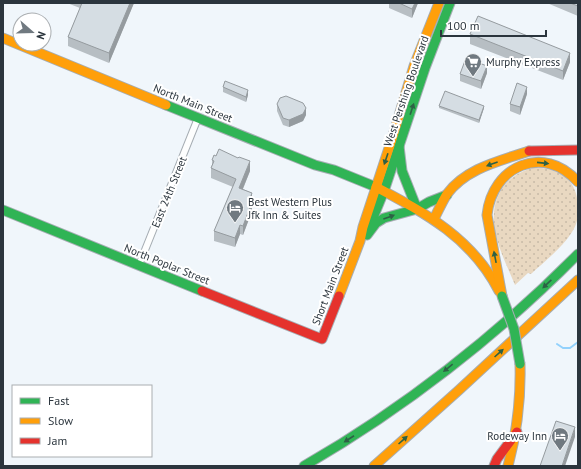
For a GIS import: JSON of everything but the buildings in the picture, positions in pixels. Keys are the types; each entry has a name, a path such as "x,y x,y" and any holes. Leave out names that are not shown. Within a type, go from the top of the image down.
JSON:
{"main road":[{"name":"West Pershing Boulevard","path":"382,188 392,139 414,66 439,3"},
{"name":"West Pershing Boulevard","path":"382,188 400,146 425,68 450,3"},
{"name":"North Main Street","path":"3,38 315,165 334,170 382,188 451,232 477,256 490,274 502,296"},
{"path":"400,146 399,157 403,177 417,209"},
{"path":"434,220 447,194 469,174 529,151 578,150"},
{"path":"508,466 517,432 522,387 518,348 513,324 502,296 489,231 487,215 489,200 492,192 503,176 516,167 528,163 547,163 562,168 578,182"},
{"name":"Short Main Street","path":"322,339 364,238 382,188"},
{"path":"364,238 376,224 384,218 417,209 447,194"},
{"name":"North Poplar Street","path":"3,210 322,339"},
{"path":"304,466 359,432 429,383 545,287 577,254"},
{"path":"374,466 578,280"},
{"path":"494,466 497,459 517,432"}],"street":[{"name":"East 24th Street","path":"139,265 198,118"}],"shaded area":[{"path":"536,167 545,168 561,174 572,184 577,199 578,209 576,224 568,238 558,249 531,274 528,273 515,285 497,239 494,226 495,203 505,184 513,177"}],"waterway":[{"path":"557,344 563,348 570,348 578,342"}],"traffic: fast":[{"path":"368,230 384,191 425,68 450,3"},
{"path":"166,105 315,165 334,170 376,187"},
{"path":"399,146 402,171 417,209"},
{"path":"367,235 376,223 384,218 417,209 429,202 447,195"},
{"path":"3,210 202,291"},
{"path":"304,466 377,420 448,369 515,313 578,254"},
{"path":"502,296 514,329 520,364"}],"traffic: slow":[{"path":"339,296 360,241 363,227 414,66 439,3"},
{"path":"3,38 166,105"},
{"path":"434,219 447,194 464,178 484,166 529,151"},
{"path":"502,296 487,215 491,198 499,184 509,173 522,166 536,162 550,164 565,170 578,182"},
{"path":"376,187 413,207 446,229 462,242 476,256 488,272 499,291"},
{"path":"374,466 578,280"},
{"path":"508,466 518,415 520,364"}],"traffic: jam":[{"path":"529,151 578,150"},
{"path":"202,291 322,339 339,296"},
{"path":"494,466 497,459 517,432"}],"place":[{"name":"Murphy Express","path":"473,77"},
{"name":"Best Western Plus Jfk Inn & Suites","path":"235,223"},
{"name":"Rodeway Inn","path":"560,451"}]}
